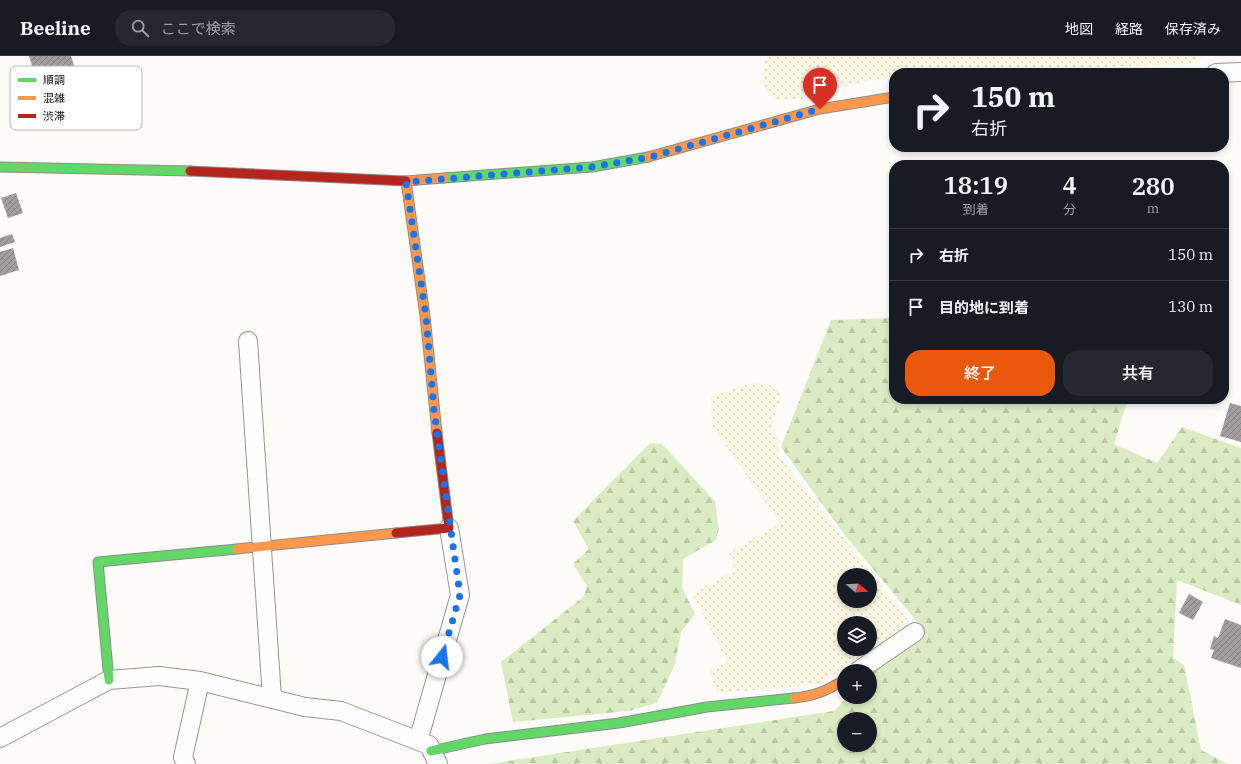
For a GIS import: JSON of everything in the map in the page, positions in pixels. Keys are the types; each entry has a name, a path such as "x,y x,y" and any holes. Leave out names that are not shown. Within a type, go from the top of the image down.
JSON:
{"street":[{"path":"1229,72 1241,72"},
{"path":"0,167 165,170 406,182 592,167 650,157 820,109 889,98"},
{"path":"406,182 426,316 434,410 449,528 460,595 429,752"},
{"path":"248,341 272,698"},
{"path":"109,680 98,562 449,528"},
{"path":"868,664 915,632"},
{"path":"0,738 109,680 159,676 200,682 272,698 304,707 340,711 429,752 485,739 619,723 707,707 812,696 824,692 837,684"},
{"path":"186,764 183,757 200,682"}],"shaded area":[{"path":"766,56 1203,56 1191,64 1059,68 889,68 889,77 851,84 805,99 779,100 766,91 762,81"},
{"path":"752,383 773,386 782,395 771,425 777,437 779,456 867,568 837,568 837,608 877,608 877,581 908,620 908,627 877,647 877,616 837,616 837,656 863,656 851,664 837,664 837,673 821,683 793,687 717,693 710,671 727,662 692,594 735,570 729,553 780,523 712,426 711,397"}],"green space":[{"path":"889,318 889,404 1126,404 1114,444 1157,463 1182,427 1241,448 1241,605 1177,580 1173,658 1184,665 1201,750 1228,764 489,764 834,711 840,704 877,704 877,667 918,623 877,574 877,568 872,568 844,534 781,447 831,320"},
{"path":"650,443 662,444 715,501 719,529 716,540 683,559 682,588 695,614 681,632 675,664 657,703 629,711 513,722 501,662 583,597 587,586 573,564 589,549 573,521"}],"building":[{"path":"29,56 71,56 74,66 32,66"},
{"path":"16,193 23,213 8,218 1,198"},
{"path":"12,234 15,242 0,247 0,238"},
{"path":"13,248 19,270 0,276 0,252"},
{"path":"1230,403 1241,406 1241,442 1220,436"},
{"path":"1189,594 1203,602 1193,620 1179,613"},
{"path":"1225,619 1241,625 1241,668 1211,658 1214,650 1210,649 1214,636 1218,638"}],"traffic: fast":[{"path":"444,178 592,167 648,157"},
{"path":"0,167 190,171"},
{"path":"109,680 98,562 237,549"},
{"path":"431,751 485,739 619,723 707,707 794,698"}],"traffic: slow":[{"path":"648,157 820,109 889,98"},
{"path":"437,433 425,316 406,181 444,178"},
{"path":"237,549 396,533"},
{"path":"794,698 808,696 837,684"}],"traffic: jam":[{"path":"190,171 406,181"},
{"path":"396,533 449,528 437,433"}],"route":[{"path":"442,657 460,595 449,528 434,410 426,316 406,182 490,174 592,167 650,157 743,132 820,109"}]}
